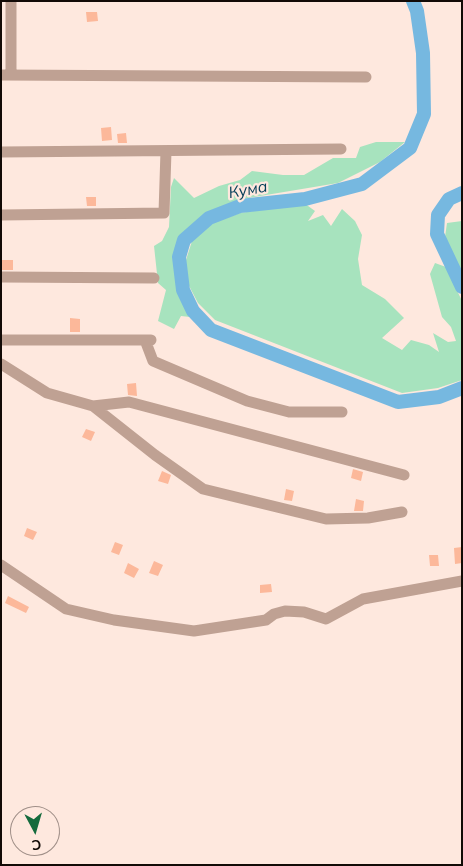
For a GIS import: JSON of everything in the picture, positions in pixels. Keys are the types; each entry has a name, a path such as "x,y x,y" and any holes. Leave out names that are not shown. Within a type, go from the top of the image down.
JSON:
{"street":[{"path":"11,1 6,75 366,77"},
{"path":"1,152 341,149"},
{"path":"1,215 164,213 166,151"},
{"path":"1,276 154,278"},
{"path":"1,340 149,340 154,361 247,401 289,412 342,412"},
{"path":"1,364 47,393 93,406 129,402 404,475"},
{"path":"93,406 155,455 204,489 326,519 368,518 402,512"},
{"path":"1,565 66,609 114,620 194,631 266,620 274,614 285,611 304,612 326,619 363,599 462,581"}],"green space":[{"path":"376,142 405,142 380,162 338,183 242,199 207,215 180,239 175,256 179,294 190,317 181,316 174,329 158,321 166,290 158,283 154,246 162,241 169,227 171,187 174,178 194,198 219,186 240,180 252,171 283,175 304,175 333,158 356,158 360,147"},
{"path":"304,203 315,211 308,221 323,215 331,226 342,209 355,221 362,235 358,259 362,285 385,299 404,318 382,338 402,350 411,340 429,345 439,352 433,333 448,342 456,341 451,327 442,317 430,274 435,263 446,267 462,301 462,380 438,388 402,393 215,320 198,303 186,280 186,260 192,241 210,224 240,213"},
{"path":"462,221 462,273 445,237 447,223"}],"building":[{"path":"86,12 97,12 98,21 87,22"},
{"path":"111,127 112,140 102,141 101,128"},
{"path":"126,133 127,143 118,143 117,134"},
{"path":"86,197 96,197 96,206 87,206"},
{"path":"1,260 13,260 13,270 1,270"},
{"path":"70,318 80,319 80,332 70,332"},
{"path":"136,383 137,396 128,395 127,384"},
{"path":"86,429 95,432 91,441 82,437"},
{"path":"353,469 363,472 361,481 351,478"},
{"path":"162,471 171,475 168,484 158,481"},
{"path":"286,489 294,491 292,501 284,500"},
{"path":"356,499 364,501 363,511 354,511"},
{"path":"27,528 37,532 33,540 24,536"},
{"path":"115,542 123,545 119,555 111,552"},
{"path":"462,547 462,563 455,564 454,548"},
{"path":"429,555 438,555 439,566 430,566"},
{"path":"154,561 163,565 158,576 149,573"},
{"path":"128,563 139,569 134,578 124,573"},
{"path":"271,584 272,592 260,593 260,585"},
{"path":"8,596 29,607 26,613 5,603"}],"waterway":[{"name":"Кума","path":"413,1 417,11 423,53 424,114 410,148 362,184 305,199 240,206 209,218 184,240 179,257 183,290 193,311 211,330 398,402 439,397 462,388"},
{"name":"Кума","path":"462,193 449,199 438,215 437,234 462,287"}]}
